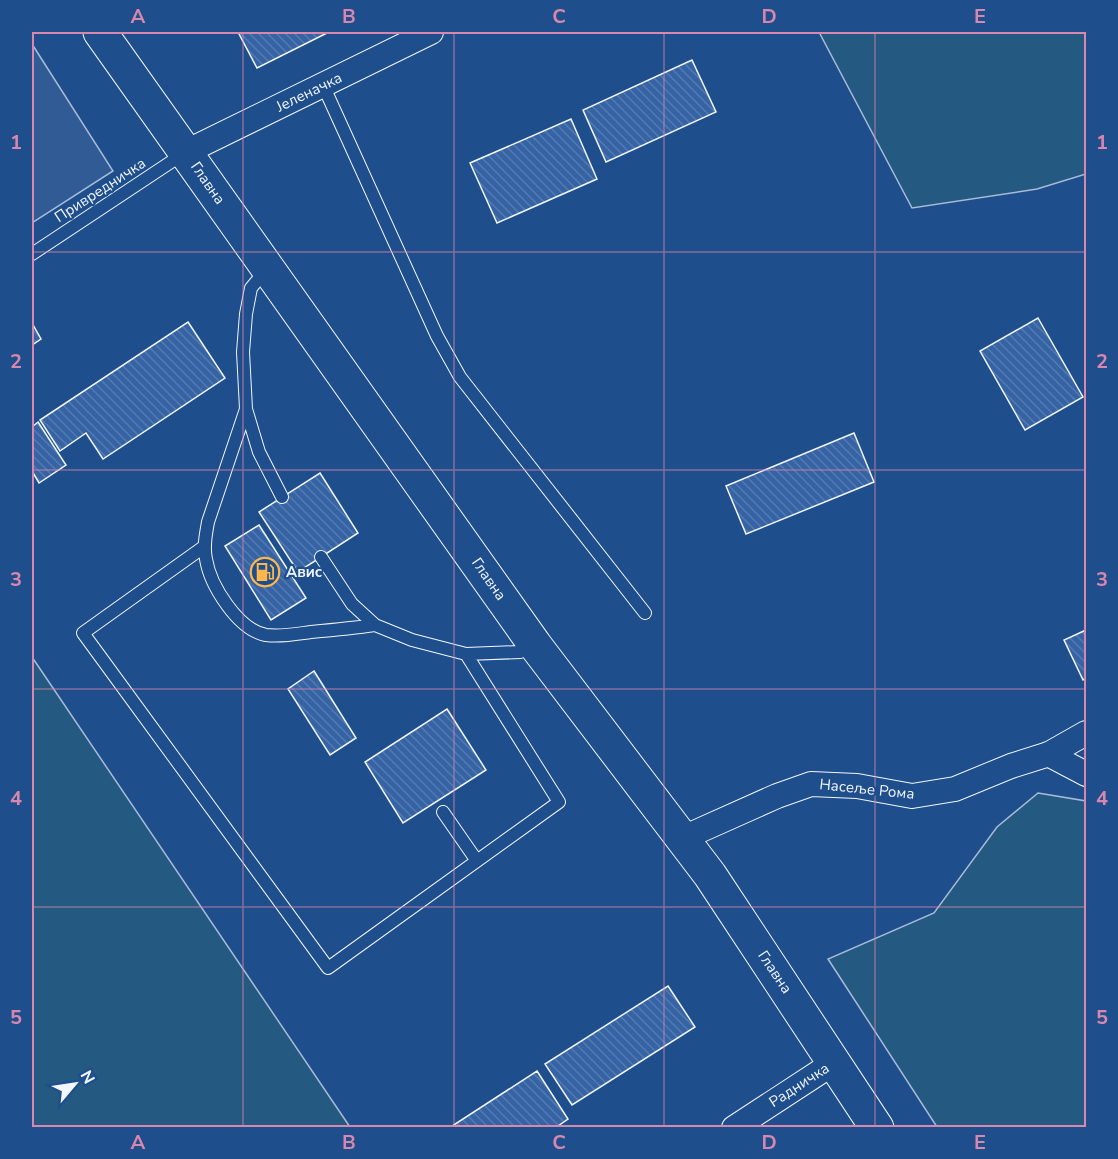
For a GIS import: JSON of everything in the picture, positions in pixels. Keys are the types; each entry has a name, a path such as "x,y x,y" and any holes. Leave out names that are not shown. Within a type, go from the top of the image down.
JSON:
{"main road":[{"name":"Главна","path":"100,32 535,645 710,875 877,1128"}],"street":[{"name":"Јеленачка","path":"186,152 432,32"},
{"name":"Насеље Рома","path":"683,838 777,796 811,784 857,786 912,796 955,789 1011,766 1048,754 1086,733"},
{"path":"1048,754 1086,774"},
{"name":"Радничка","path":"734,1128 834,1062"}],"lane":[{"path":"323,85 437,336 460,377 645,613"},
{"name":"Привредничка","path":"32,254 186,152"},
{"path":"269,270 251,288 246,314 243,352 246,409 259,452 282,497"},
{"path":"246,409 208,522 205,546 208,567 219,592 242,621 253,630 266,635 283,636 375,625"},
{"path":"205,546 83,633 328,968 559,802 466,654"},
{"path":"321,557 352,604 375,625 412,640 466,654 520,652 535,645"},
{"path":"443,812 477,861"}],"shaded area":[{"path":"819,32 1086,32 1086,174 1037,189 912,208"},
{"path":"32,44 113,171 32,223"},
{"path":"32,657 350,1127 32,1127"},
{"path":"1038,793 1086,801 1086,1127 937,1127 828,959 934,913 997,827"}],"building":[{"path":"238,32 329,32 257,68"},
{"path":"692,60 716,112 606,162 583,110"},
{"path":"571,119 597,179 497,223 470,163"},
{"path":"1038,318 1083,397 1025,430 980,351"},
{"path":"188,322 225,378 103,459 86,433 60,451 40,420"},
{"path":"32,323 41,339 32,345"},
{"path":"38,422 66,465 39,483 32,471 32,427"},
{"path":"854,433 874,482 746,534 726,486"},
{"path":"320,473 358,533 298,572 259,512"},
{"path":"259,525 306,598 271,620 225,546"},
{"path":"1086,630 1086,678 1083,680 1064,640"},
{"path":"314,671 356,738 330,755 288,689"},
{"path":"447,709 486,770 403,823 365,762"},
{"path":"668,986 695,1027 572,1105 545,1064"},
{"path":"537,1071 568,1119 555,1128 449,1128"}],"place":[{"name":"Авис","path":"265,572"}]}
